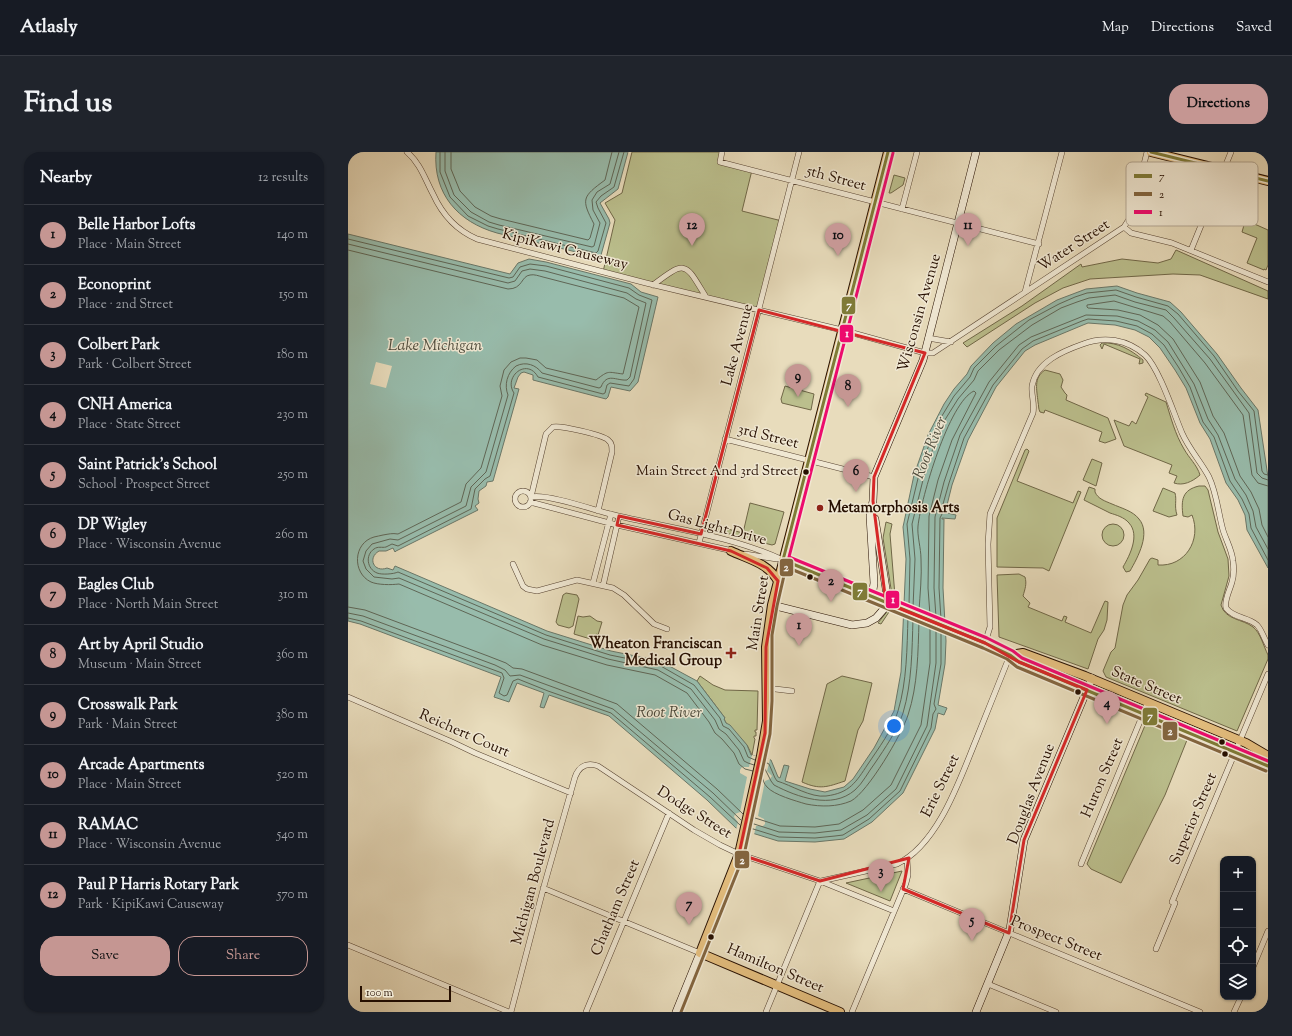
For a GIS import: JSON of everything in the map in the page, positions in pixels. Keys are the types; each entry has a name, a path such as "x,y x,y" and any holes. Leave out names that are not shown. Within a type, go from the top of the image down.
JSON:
{"main road":[{"name":"Main Street","path":"700,953 739,854 744,836 767,721 766,646 772,605 888,152"},
{"path":"1151,152 1192,162"},
{"path":"1258,178 1268,181"},
{"path":"731,551 767,568 774,574 778,581"},
{"name":"State Street","path":"783,560 985,643 1010,655 1019,662 1268,766"},
{"name":"State Street","path":"1010,655 1023,653 1092,678 1240,740 1268,756"},
{"name":"Hamilton Street","path":"700,953 840,1012"}],"street":[{"name":"KipiKawi Causeway","path":"406,152 413,158 422,172 442,211 454,224 471,236 496,245 653,285 842,330 926,353"},
{"name":"5th Street","path":"722,152 720,162 1039,244"},
{"name":"Lake Avenue","path":"699,543 799,152"},
{"path":"902,209 917,152"},
{"name":"Wisconsin Avenue","path":"772,605 852,625 867,623 880,614 886,602 887,595 875,526 873,501 874,477 926,353 928,338 976,152"},
{"path":"1025,292 1039,244 1062,152"},
{"path":"1144,162 1147,152"},
{"path":"1227,162 1231,152"},
{"path":"1124,227 1126,223"},
{"path":"1191,250 1201,226"},
{"name":"Water Street","path":"926,353 933,353 951,342 1124,227 1131,233 1172,243 1268,282"},
{"path":"653,285 673,270 682,268 688,270 706,297"},
{"path":"928,338 951,342"},
{"path":"985,643 990,627 988,544 990,514 1033,413 1035,404 1032,384 1041,368 1049,360 1075,347 1101,339 1108,339 1120,341 1139,350 1154,366 1183,435 1203,467 1213,489 1222,528 1234,566 1234,576 1226,603 1226,608 1232,613 1255,624 1260,629 1268,645"},
{"path":"530,499 546,434 552,428 561,427 605,438 611,443 612,452 598,511"},
{"name":"3rd Street","path":"726,439 874,477"},
{"name":"Gas Light Drive","path":"530,499 539,496 610,514 701,534 759,550 783,560"},
{"name":"Gas Light Drive","path":"530,499 617,525 731,551 783,560"},
{"name":"Wisconsin Avenue","path":"870,597 874,583 870,516 873,501"},
{"path":"593,583 610,514"},
{"path":"603,586 619,516"},
{"path":"513,564 523,586 527,589 537,591 577,580 593,583 618,591 654,624 667,628"},
{"name":"Erie Street","path":"908,859 922,844 947,808 1010,655"},
{"name":"Superior Street","path":"1156,949 1175,903 1172,902 1268,674"},
{"name":"Douglas Avenue","path":"976,1012 1009,933 1024,840 1092,678"},
{"path":"767,688 792,691"},
{"name":"Reichert Court","path":"348,697 475,753 571,793"},
{"name":"Huron Street","path":"1080,864 1148,702"},
{"name":"Michigan Boulevard","path":"510,1012 543,888 577,772 583,766 588,764"},
{"name":"Dodge Street","path":"588,764 598,766 706,838 739,854 820,881 894,911"},
{"name":"Chatham Street","path":"586,1012 669,813"},
{"path":"766,1012 820,881 897,864 908,859 908,875 903,889 852,1012"},
{"name":"Hamilton Street","path":"543,888 700,953"},
{"name":"Prospect Street","path":"903,889 1200,1012"},
{"path":"1254,964 1266,941 1268,931"},
{"path":"348,945 510,1012"},
{"path":"676,1012 700,953"},
{"path":"988,984 1056,1012"},
{"path":"1234,1012 1240,1000"}],"highlighted area":[{"path":"759,310 925,353 874,477 873,501 886,603 985,643 1019,662 1087,690 1024,840 1009,933 903,889 909,858 820,881 739,854 765,733 766,647 778,581 767,568 731,551 617,525 619,516 701,534"}],"green space":[{"path":"632,152 722,152 720,162 752,170 742,211 782,221 759,310 603,272 615,220 605,203 622,193"},
{"path":"894,175 905,178 903,185 889,193"},
{"path":"1244,226 1258,226 1268,230 1268,265 1266,270 1247,263 1257,238 1242,232"},
{"path":"1176,250 1268,291 1268,299 1200,275 1173,274 1090,279 1063,288 1035,303 967,347 963,343 1022,306 1081,264 1082,267 1122,259 1158,263 1171,259"},
{"path":"1102,343 1124,347 1143,360 1143,363 1139,364 1140,359 1104,344 1102,349 1100,345"},
{"path":"1045,370 1060,374 1063,380 1061,387 1067,395 1066,400 1108,418 1116,439 1105,443 1099,441 1102,432 1045,410 1044,413 1040,412 1037,393 1037,380 1041,373"},
{"path":"785,386 814,394 811,410 782,403 781,399"},
{"path":"1146,393 1166,402 1178,438 1200,475 1194,480 1184,484 1174,483 1177,476 1169,473 1172,465 1124,446 1114,420 1129,426 1132,421 1136,424 1148,397 1145,395"},
{"path":"1027,449 1029,451 1017,481 1073,503 1078,491 1081,492 1049,571 1043,568 997,567 997,518 1025,450"},
{"path":"1092,459 1102,463 1096,486 1083,480"},
{"path":"1199,486 1205,486 1208,490 1218,532 1228,559 1229,576 1221,605 1223,610 1226,614 1249,624 1255,629 1260,636 1268,655 1268,659 1237,731 1106,677 1103,671 1111,652 1115,648 1123,605 1127,595 1150,559 1152,558 1158,560 1158,565 1168,564 1176,562 1189,550 1195,534 1195,524 1192,515 1188,517 1183,516 1182,505 1186,493 1189,490"},
{"path":"1089,487 1095,489 1096,494 1102,500 1134,514 1142,525 1144,538 1140,552 1130,571 1126,572 1123,567 1133,545 1134,533 1132,528 1127,521 1117,515 1084,500"},
{"path":"1163,488 1175,493 1177,515 1169,517 1153,511"},
{"path":"750,503 784,512 775,544 772,545 714,530 712,528 712,525 743,533"},
{"path":"886,522 892,524 890,534 895,596 891,609 881,624 878,623 889,609 892,595 883,538"},
{"path":"1113,524 1121,527 1124,535 1121,543 1113,546 1105,543 1102,535 1105,527"},
{"path":"1019,574 1025,577 1026,584 1023,596 1030,603 1028,607 1062,621 1064,616 1067,617 1065,622 1091,633 1105,601 1108,602 1107,620 1104,630 1098,639 1088,669 999,637 997,575"},
{"path":"566,593 577,595 579,599 573,626 569,628 558,625 556,622 563,595"},
{"path":"578,616 590,616 597,621 602,622 598,635 596,634 598,637 597,641 574,634"},
{"path":"700,676 713,685 725,690 758,691 757,730 755,730 756,736 754,736 755,739 752,755 747,745 726,723 725,718 697,681"},
{"path":"842,676 872,683 863,721 858,730 845,781 824,787 814,786 802,782 827,684"},
{"path":"1146,723 1187,740 1165,795 1121,883 1091,869 1087,864"},
{"path":"902,871 890,901 846,883"}],"water":[{"path":"436,152 628,152 618,189 600,203 610,223 601,255 597,257 497,233 471,222 460,214 444,193 439,181 436,167"},
{"path":"348,234 510,274 518,263 529,259 546,262 631,284 641,292 658,297 638,382 630,391 611,387 606,399 533,380 533,375 524,372 521,373 514,388 519,389 493,481 487,482 486,486 479,491 479,503 475,506 478,510 395,552 393,548 386,551 379,551 373,557 373,561 376,567 393,570 395,566 547,631 611,651 660,661 697,681 725,718 726,723 730,725 747,745 751,755 771,760 778,777 780,778 784,765 789,766 785,781 825,792 844,787 853,779 874,748 894,711 901,672 906,559 903,527 914,475 928,435 944,404 967,374 971,366 993,343 1016,324 1057,300 1086,289 1117,286 1170,302 1181,312 1217,354 1258,410 1268,477 1268,568 1247,530 1245,515 1238,500 1226,483 1210,439 1200,423 1186,388 1160,348 1149,337 1135,330 1115,325 1088,323 1035,345 1025,351 996,387 968,440 952,485 946,513 956,515 955,519 942,518 944,519 943,588 946,641 945,664 938,705 947,708 944,715 938,713 935,729 903,793 872,822 844,839 815,842 778,841 736,828 707,800 609,716 549,695 544,708 540,707 544,693 517,683 509,702 494,697 501,677 360,624 348,621"}],"pier":[{"path":"376,362 392,366 386,388 370,384"},
{"path":"752,755 770,759 767,771 772,776 770,779 765,781 758,816 764,819 765,824 763,826 756,826 754,835 736,830 738,822 734,817 735,814 740,812 747,777 740,773 740,770 742,767 749,767"}],"transit line":[{"name":"7","path":"888,152 783,560 985,643 1010,655 1019,662 1268,766"},
{"name":"7","path":"1151,152 1191,162"},
{"name":"1","path":"893,153 789,557 987,638 1013,651 1022,658 1268,761"},
{"name":"7","path":"1258,179 1268,181"},
{"name":"2","path":"681,1012 744,855 770,734 772,701 772,635 786,567 983,648 1007,659 1017,667 1266,771"}],"place":[{"name":"Paul P Harris Rotary Park","path":"692,246"},
{"name":"RAMAC","path":"968,246"},
{"name":"Arcade Apartments","path":"838,256"},
{"name":"Crosswalk Park","path":"798,397"},
{"name":"Art by April Studio","path":"848,407"},
{"name":"Main Street And 3rd Street","path":"806,472"},
{"name":"DP Wigley","path":"856,492"},
{"name":"Metamorphosis Arts","path":"820,508"},
{"name":"Econoprint","path":"831,602"},
{"name":"Belle Harbor Lofts","path":"799,646"},
{"name":"Wheaton Franciscan Medical Group","path":"731,653"},
{"name":"CNH America","path":"1107,724"},
{"name":"Colbert Park","path":"881,892"},
{"name":"Eagles Club","path":"689,925"},
{"name":"Saint Patrick's School","path":"972,941"}],"water label":[{"name":"Lake Michigan","path":"435,346"},
{"name":"Root River","path":"931,448"},
{"name":"Root River","path":"669,713"}]}
